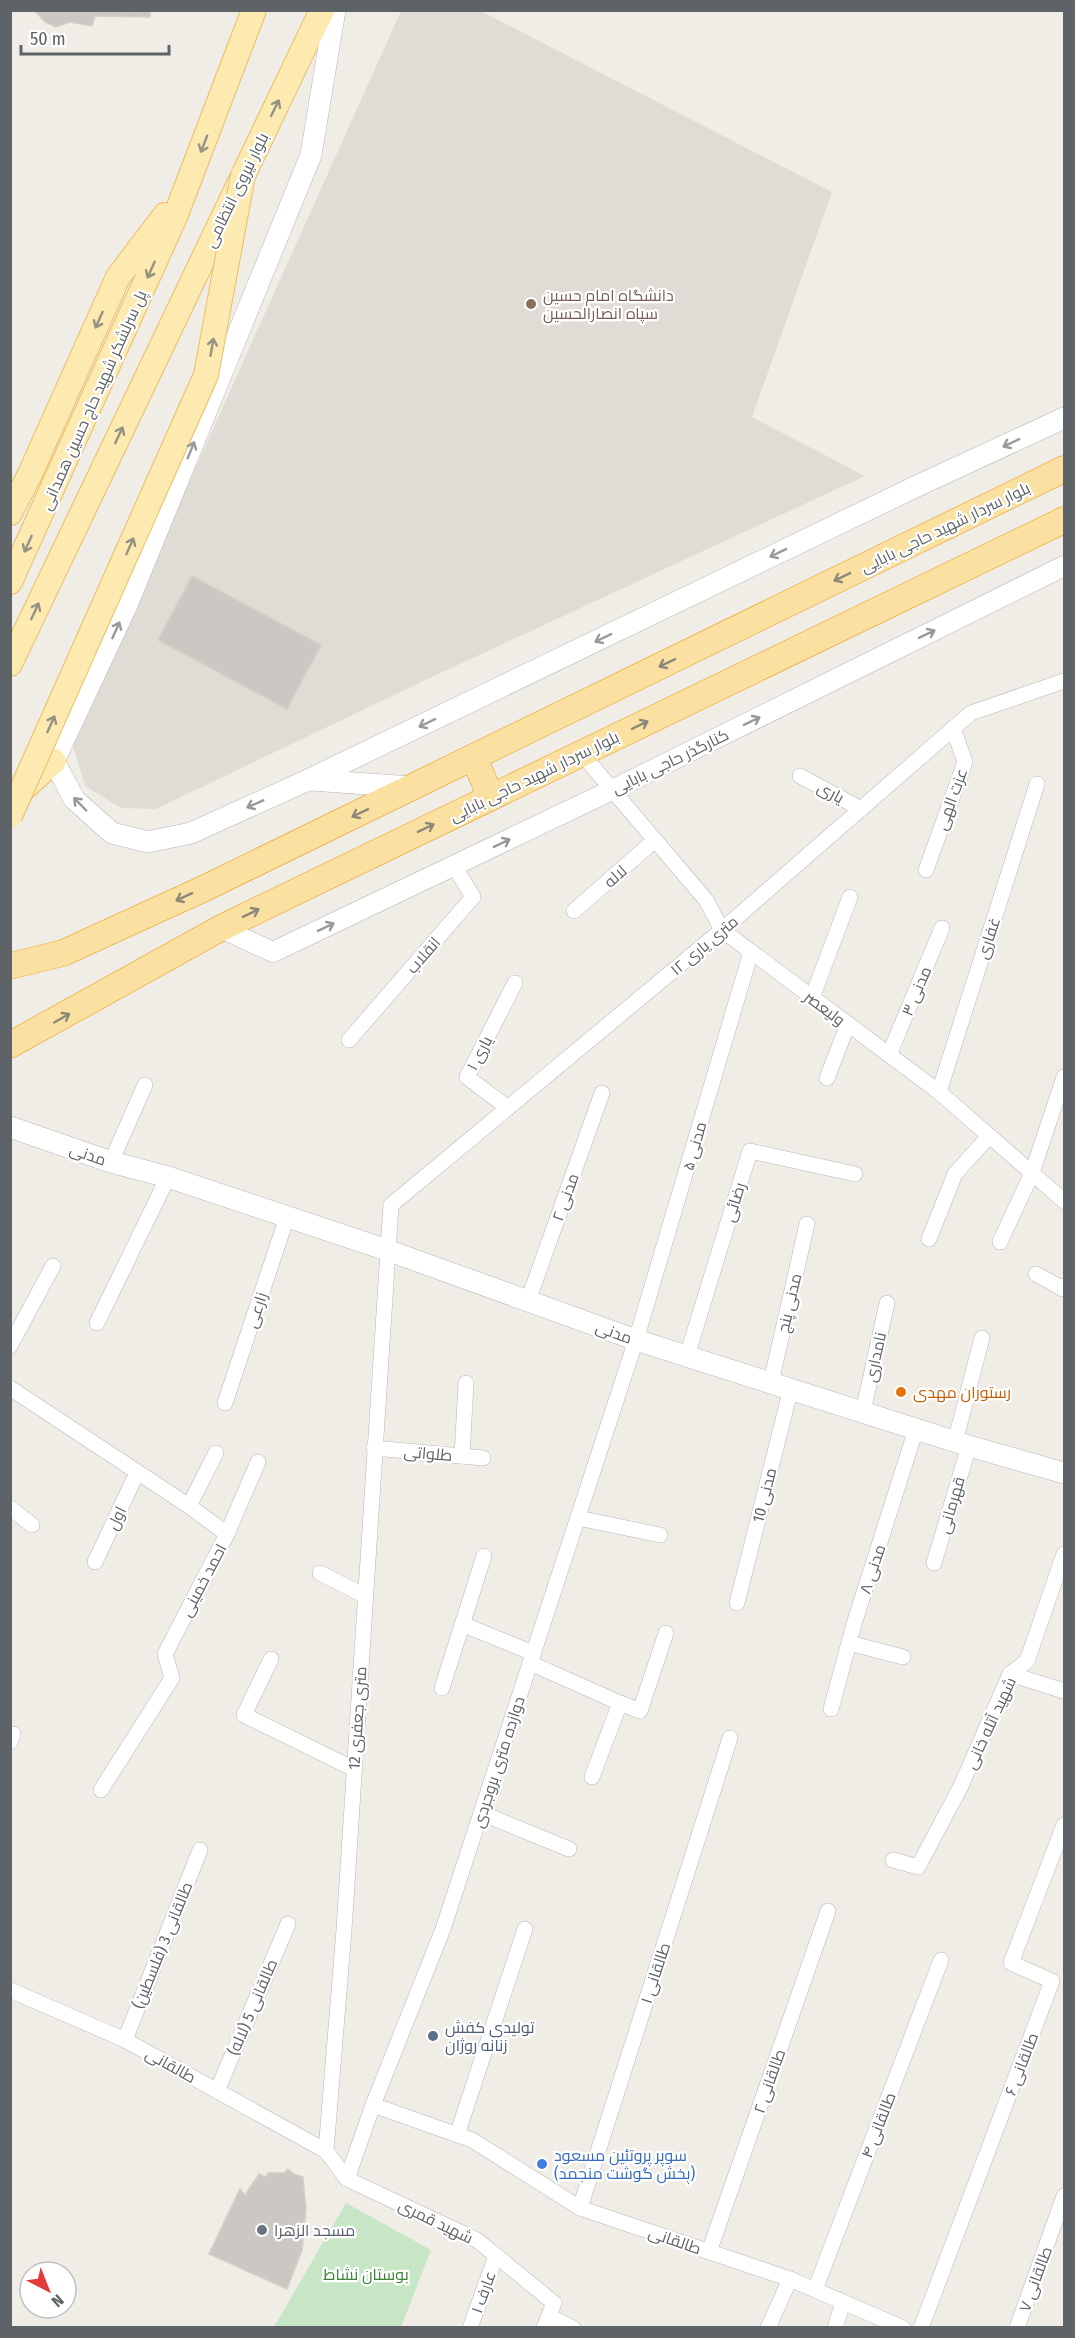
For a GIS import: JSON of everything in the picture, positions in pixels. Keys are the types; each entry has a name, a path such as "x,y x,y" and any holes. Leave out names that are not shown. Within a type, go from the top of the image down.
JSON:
{"highway":[{"name":"بلوار سردار شهید حاجی بابایی","path":"10,966 63,953 203,889 1065,469"},
{"name":"بلوار سردار شهید حاجی بابایی","path":"10,1046 221,928 1065,520"},
{"path":"474,758 491,797"}],"main road":[{"path":"10,513 29,476 118,277 189,184 254,10"},
{"name":"بلوار نیروی انتظامی","path":"10,664 322,10"},
{"path":"10,801 54,761 127,604 311,155 334,10"},
{"path":"10,816 206,375 243,175"},
{"name":"پل سرلشکر شهید حاج حسین همدانی","path":"10,582 189,184"},
{"path":"54,761 74,800 112,834 148,842 191,833 308,780 915,487 1065,418"},
{"path":"308,780 412,787"},
{"name":"مدنی","path":"10,1127 111,1162 168,1177 387,1250 636,1340 962,1444 1065,1473"}],"street":[{"name":"کنارگذر حاجی بابایی","path":"221,928 273,952 612,790 1065,566"},
{"name":"۱۲ متری یاری","path":"387,1250 391,1205 722,930 953,728 971,713 1061,685"},
{"name":"عزت الهی","path":"926,870 964,762 953,728"},
{"name":"ولیعصر","path":"581,753 706,900 722,930 939,1092 1065,1202"},
{"name":"یاری","path":"800,776 861,809"},
{"name":"غفاری","path":"939,1092 1037,784"},
{"name":"لاله","path":"574,911 655,840"},
{"name":"انقلاب","path":"349,1040 473,897 454,866"},
{"path":"812,998 850,897"},
{"name":"مدنی ۳","path":"889,1055 942,928"},
{"name":"مدنی ۵","path":"636,1340 751,952"},
{"name":"یاری ۱","path":"508,1108 467,1077 515,983"},
{"path":"826,1078 848,1024"},
{"path":"1000,1242 1032,1173 1065,1077"},
{"path":"111,1162 146,1085"},
{"name":"مدنی ۲","path":"528,1301 602,1093"},
{"path":"929,1239 954,1173 989,1136"},
{"name":"رضائی","path":"687,1356 750,1151 855,1174"},
{"path":"97,1323 168,1177"},
{"name":"زارعی","path":"225,1403 287,1216"},
{"name":"مدنی پنج","path":"781,1385 807,1224"},
{"name":"12 متری جعفری","path":"326,2151 354,1769 387,1250"},
{"path":"10,1346 53,1266"},
{"path":"1036,1274 1063,1289 1065,1286"},
{"name":"نامداری","path":"863,1412 887,1303"},
{"name":"قهرمانی","path":"934,1563 962,1444 982,1338"},
{"name":"دوازده متری بروجردی","path":"347,2179 373,2105 443,1929 636,1340"},
{"path":"462,1456 466,1383"},
{"name":"مدنی 10","path":"737,1603 781,1385"},
{"name":"احمد خمینی","path":"10,1388 189,1506 227,1534 165,1654 172,1678 101,1790"},
{"name":"مدنی ۸","path":"831,1709 849,1643 916,1429"},
{"name":"طلواتی","path":"374,1448 483,1458"},
{"path":"189,1506 216,1453"},
{"path":"227,1534 258,1462"},
{"name":"اول","path":"95,1562 137,1473"},
{"path":"10,1508 32,1525"},
{"path":"578,1518 660,1535"},
{"name":"شهید آتله خانی","path":"893,1860 918,1867 961,1786 1010,1674 1028,1661 1060,1582 1065,1554"},
{"path":"442,1688 484,1556"},
{"path":"320,1573 365,1596"},
{"path":"462,1624 640,1711 666,1633"},
{"path":"849,1643 903,1657"},
{"path":"270,1659 244,1715 354,1769"},
{"path":"1010,1674 1065,1691"},
{"path":"592,1777 620,1703"},
{"name":"طالقانی ۱","path":"580,2208 730,1738"},
{"path":"481,1813 568,1849"},
{"name":"طالقانی ۶","path":"921,2328 1052,1981 1011,1964 1065,1825"},
{"name":"طالقانی 3 (فلسطین)","path":"125,2040 200,1850"},
{"name":"طالقانی ۲","path":"709,2252 828,1911"},
{"name":"طالقانی 5 (لاله)","path":"217,2091 288,1924"},
{"path":"457,2135 525,1929"},
{"name":"طالقانی ۴","path":"815,2290 941,1960"},
{"name":"طالقانی","path":"10,1990 125,2040 326,2151"},
{"name":"طالقانی","path":"373,2105 472,2140 580,2208 790,2279 903,2328"},
{"path":"326,2151 347,2179"},
{"name":"شهید قمری","path":"347,2179 477,2240 554,2302 546,2322"},
{"name":"طالقانی ۷","path":"1017,2328 1060,2224 1065,2196"},
{"name":"عارف ۱","path":"470,2328 496,2256"},
{"path":"768,2328 790,2279"},
{"path":"835,2328 843,2302"},
{"path":"546,2322 573,2328"}],"shaded area":[{"name":"دانشگاه امام حسین سپاه انصارالحسین","path":"401,11 481,11 832,192 752,417 865,476 434,676 156,809 121,808 85,786 72,742"}],"green space":[{"name":"بوستان نشاط","path":"346,2203 431,2250 401,2327 274,2327"}],"building":[{"path":"34,10 150,10 150,17 95,16 92,26 70,22 56,27 45,22"},
{"path":"192,576 321,645 287,709 158,640"},
{"name":"مسجد الزهرا","path":"288,2169 303,2177 306,2210 302,2250 287,2289 209,2254 240,2189 245,2195 259,2174 266,2177 268,2173 284,2173"}],"place":[{"name":"دانشگاه امام حسین سپاه انصارالحسین","path":"531,304"},
{"name":"رستوران مهدی","path":"901,1392"},
{"name":"تولیدی کفش زنانه روژان","path":"433,2036"},
{"name":"سوپر پروتئین مسعود (پخش گوشت منجمد)","path":"542,2164"},
{"name":"مسجد الزهرا","path":"262,2230"}]}
